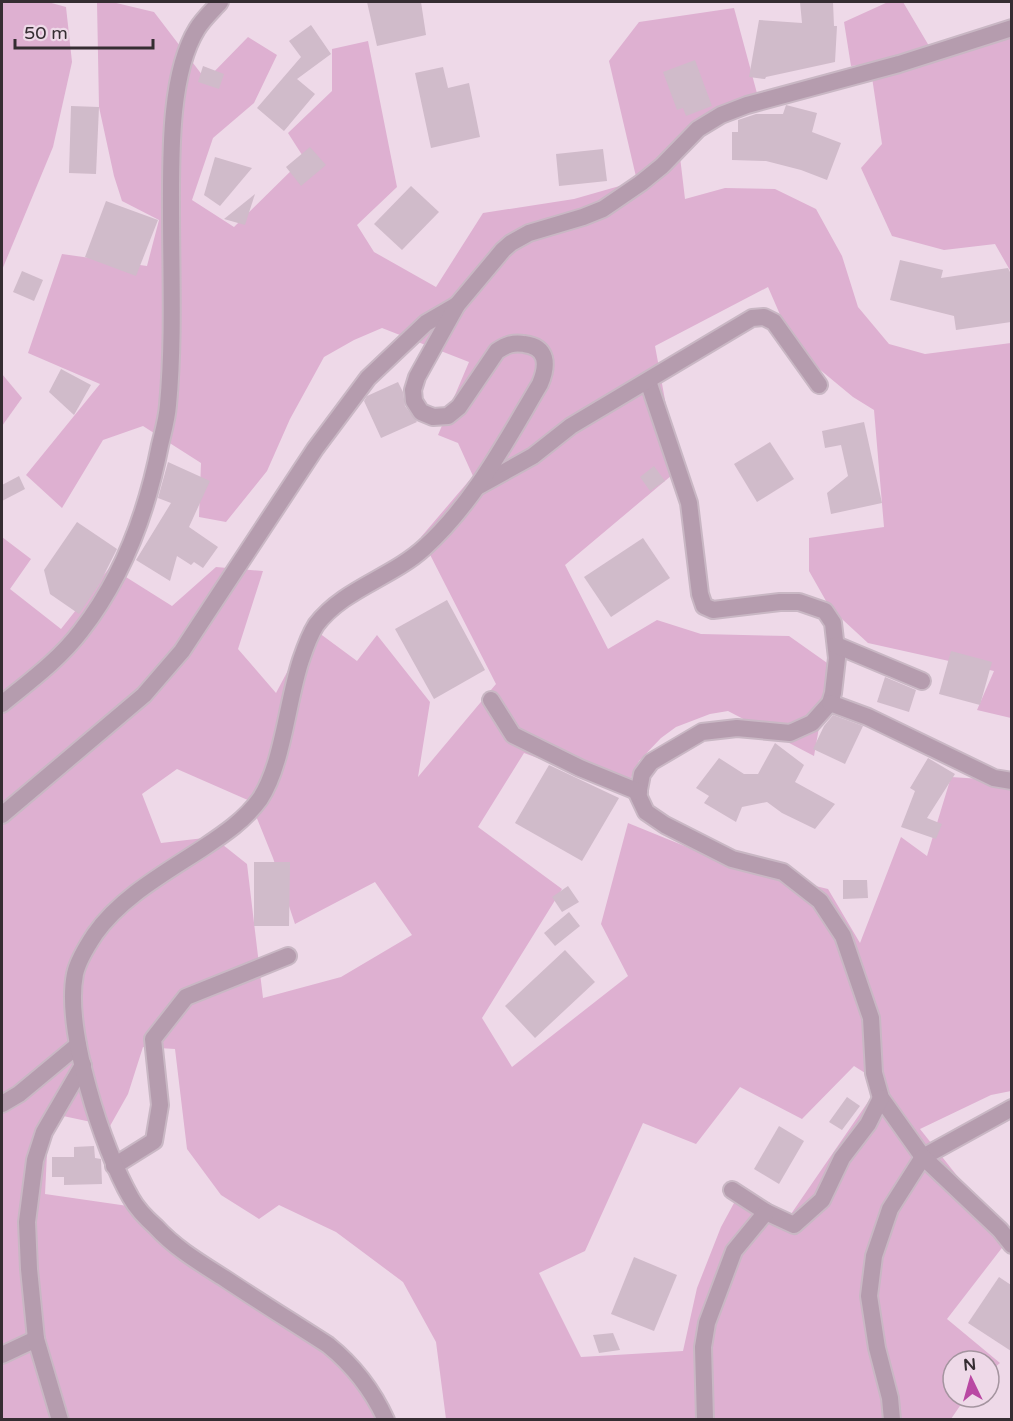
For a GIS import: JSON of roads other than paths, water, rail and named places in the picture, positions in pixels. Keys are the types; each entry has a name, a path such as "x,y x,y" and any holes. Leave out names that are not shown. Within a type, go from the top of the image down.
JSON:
{"street":[{"path":"2,704 45,670 81,631 115,580 136,533 151,485 168,407 172,333 173,123 183,58 197,28 220,2"},
{"path":"386,1419 369,1388 346,1359 170,1242 133,1201 114,1166 78,1045 74,1008 76,972 84,952 94,935 126,901 231,829 260,798 274,770 292,685 308,639 317,624 337,604 400,566 424,548 479,486 540,384 544,374 545,360 541,351 534,345 518,343 506,345 497,351 459,407 448,416 433,417 421,412 414,401 413,390 457,304 511,243 529,233 603,209 662,166 698,129 721,115 747,105 899,64 1011,28"},
{"path":"2,815 144,695 182,651 315,449 368,378 426,323 457,304"},
{"path":"479,486 533,456 571,426 752,318 764,317 774,322 819,385"},
{"path":"648,381 689,503 700,594 704,606 713,610 780,602 800,602 815,606 825,611 833,623 837,658 830,703 812,723 790,733 737,728 702,732 651,762 642,774 639,792 646,812 665,825 732,859 783,872 820,901 843,936 871,1018 874,1073 881,1098 923,1157 1000,1230 1011,1245"},
{"path":"837,645 922,681"},
{"path":"491,700 513,735 580,768 639,792"},
{"path":"830,703 868,717 994,778 1011,781"},
{"path":"114,1166 154,1141 160,1105 153,1039 186,997 288,956"},
{"path":"2,1104 19,1094 78,1045"},
{"path":"60,1419 36,1339 28,1269 27,1222 35,1160 44,1132 83,1065"},
{"path":"732,1190 766,1212 794,1225 822,1200 842,1158 868,1124 881,1098"},
{"path":"892,1419 890,1398 877,1348 869,1296 874,1256 891,1209 923,1157 1011,1108"},
{"path":"705,1419 703,1347 707,1323 734,1251 766,1212"},
{"path":"2,1355 36,1339"}]}
